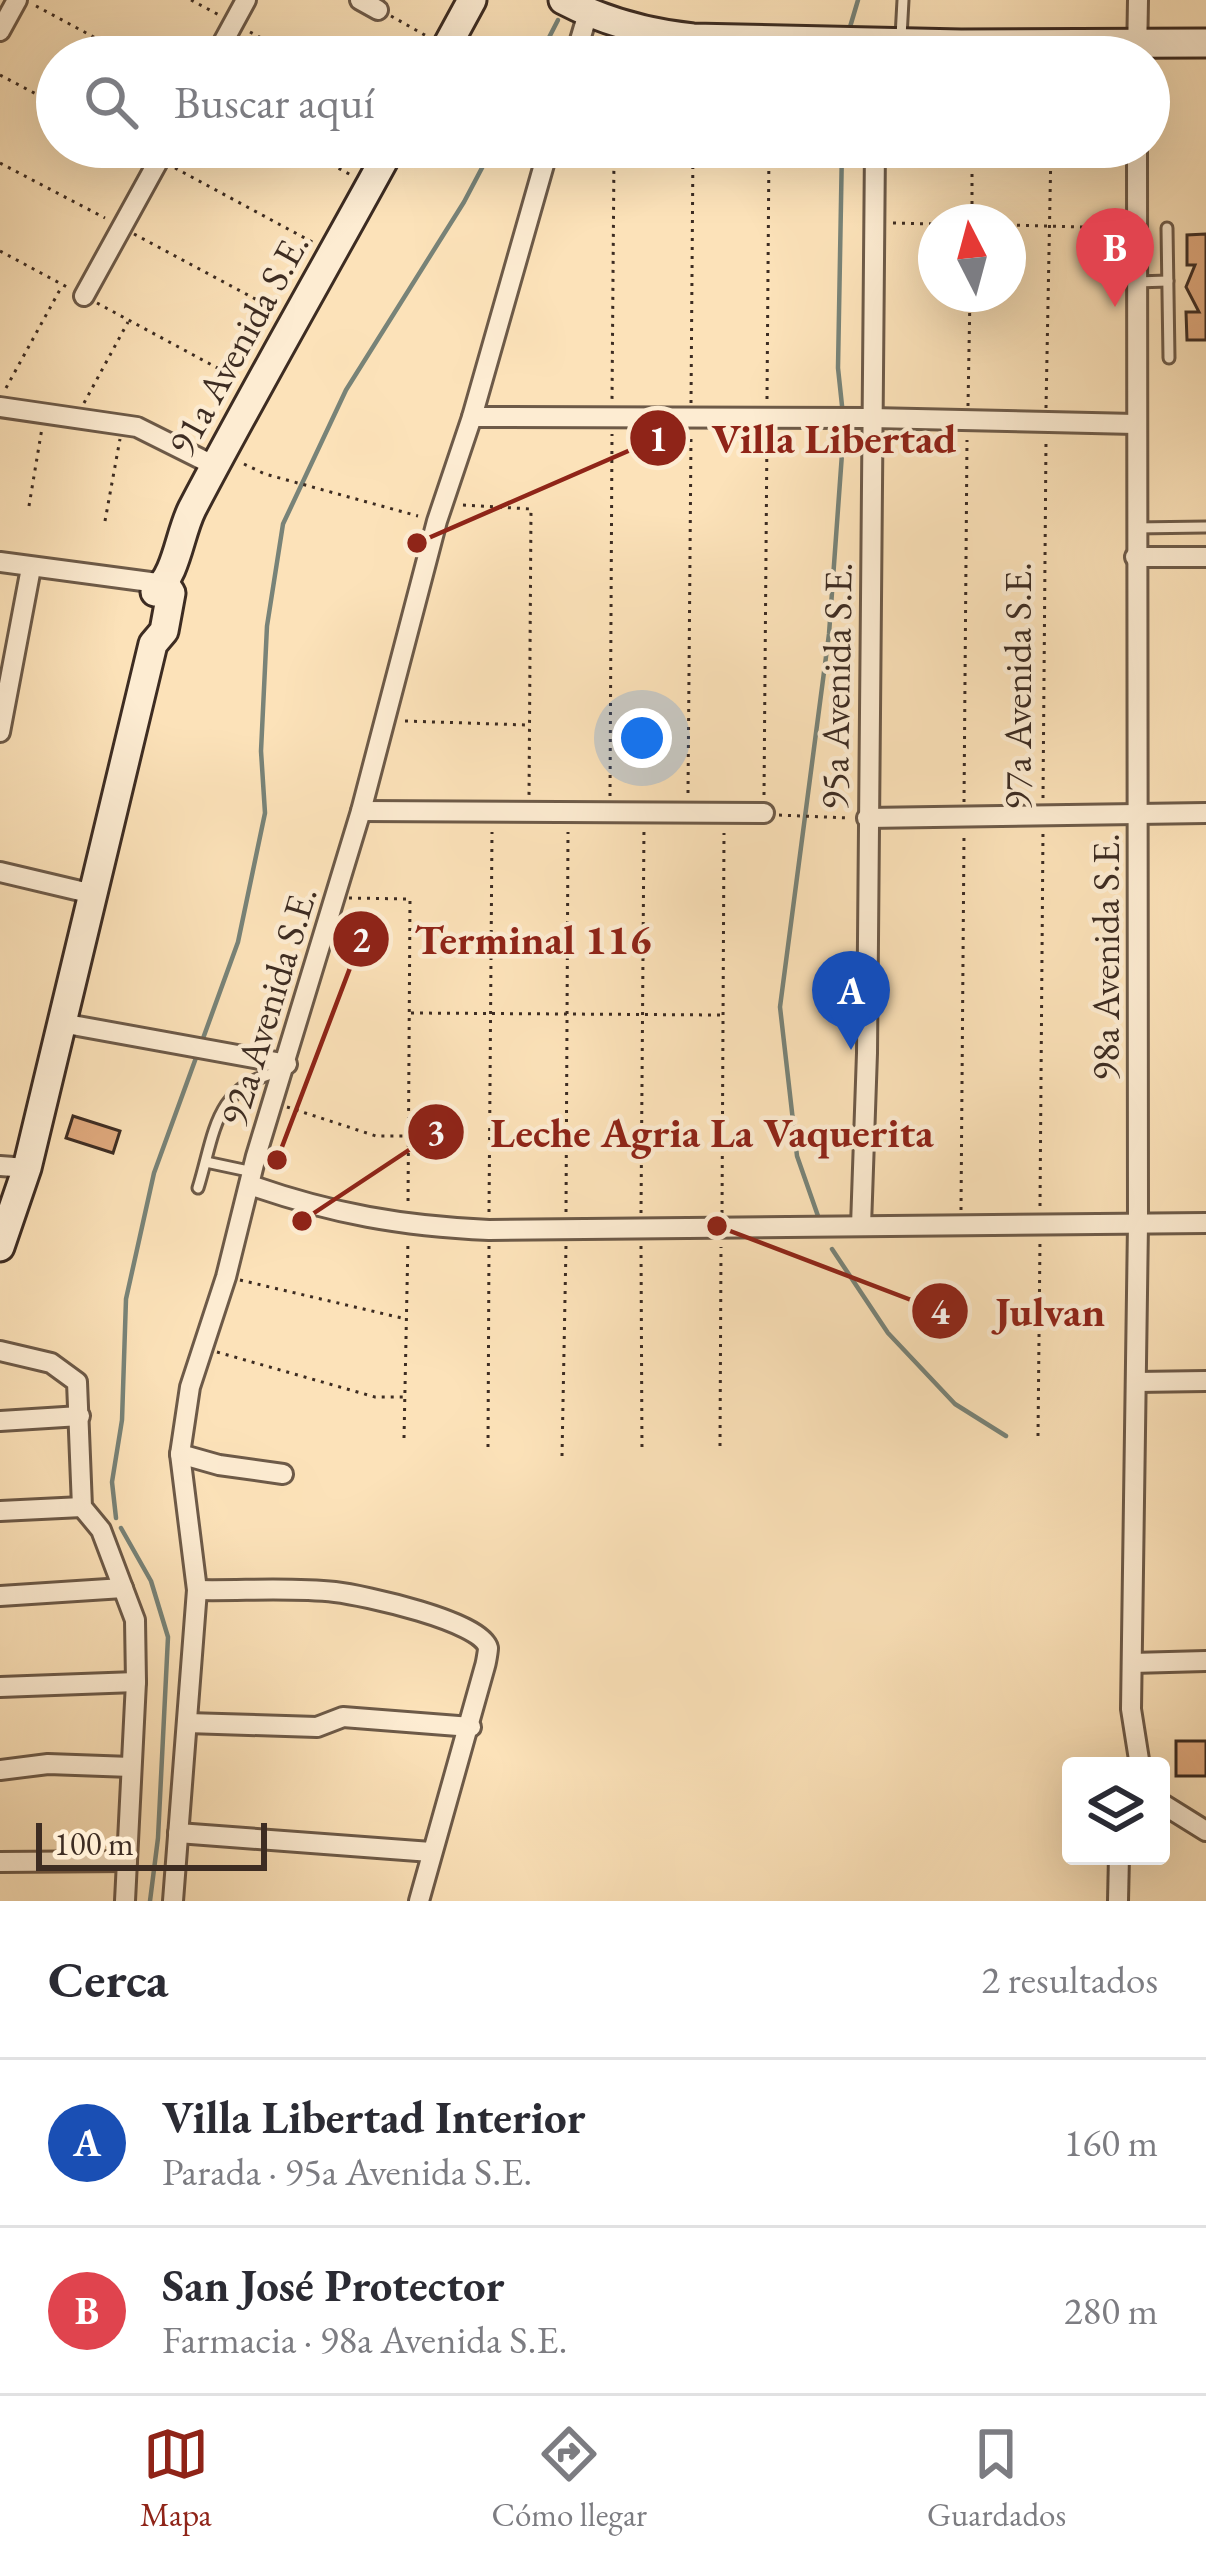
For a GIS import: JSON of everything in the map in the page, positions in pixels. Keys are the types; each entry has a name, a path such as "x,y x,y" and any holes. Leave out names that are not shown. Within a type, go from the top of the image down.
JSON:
{"street":[{"path":"0,31 20,0"},
{"path":"227,36 247,0"},
{"path":"453,36 472,0"},
{"path":"1137,36 1138,0"},
{"path":"575,7 656,34 691,36"},
{"path":"1170,46 1206,43"},
{"path":"84,296 155,168"},
{"name":"91a Avenida S.E.","path":"0,1246 13,1167 62,1023 153,644 148,627 155,592 165,584 185,522 380,168"},
{"name":"92a Avenida S.E.","path":"173,1901 196,1590 180,1454 190,1387 361,811 440,513 543,168"},
{"name":"95a Avenida S.E.","path":"861,1226 867,1053 874,168"},
{"name":"98a Avenida S.E.","path":"1137,168 1138,1224 1131,1709 1139,1757"},
{"path":"0,403 153,433 218,460"},
{"path":"472,417 1135,424"},
{"path":"1135,557 1206,557"},
{"path":"0,562 165,584"},
{"path":"0,732 32,568"},
{"path":"361,811 764,813"},
{"path":"867,818 1206,813"},
{"path":"0,872 93,894"},
{"path":"62,1023 200,1047 286,1068"},
{"path":"251,1178 308,1205 408,1226 489,1230 1206,1223"},
{"path":"0,1352 51,1363 77,1382 82,1507 100,1530 135,1620 125,1901"},
{"path":"1136,1382 1206,1381"},
{"path":"0,1420 80,1416"},
{"path":"180,1454 284,1474"},
{"path":"0,1511 82,1507"},
{"path":"0,1596 123,1588"},
{"path":"196,1590 332,1592 464,1626 482,1636 488,1649 471,1727 419,1901"},
{"path":"1132,1663 1206,1661"},
{"path":"0,1687 136,1682"},
{"path":"187,1723 316,1727 343,1717 471,1727"},
{"path":"0,1770 48,1764 131,1767"},
{"path":"1170,1809 1206,1831"},
{"path":"178,1833 431,1852"},
{"path":"0,1862 127,1861"},
{"path":"1118,1901 1119,1865"}],"lane":[{"path":"888,36 903,0"},
{"path":"1167,228 1169,358"},
{"path":"1136,282 1168,281"},
{"path":"1135,528 1206,527"},
{"path":"198,1188 223,1106 235,1090 286,1068"},
{"path":"206,1162 251,1178"}],"path":[{"path":"20,0 90,36"},
{"path":"369,5 418,36"},
{"path":"0,75 36,94"},
{"path":"0,163 296,322"},
{"path":"188,168 333,253"},
{"path":"338,168 370,185"},
{"path":"610,812 614,168"},
{"path":"688,813 693,168"},
{"path":"764,813 769,168"},
{"path":"971,204 972,168"},
{"name":"97a Avenida S.E.","path":"1038,1436 1051,168"},
{"path":"873,222 918,223"},
{"path":"1026,225 1136,228"},
{"path":"0,251 258,390"},
{"path":"0,403 62,285"},
{"path":"961,1226 970,312"},
{"path":"75,418 129,320"},
{"path":"29,506 44,414"},
{"path":"106,521 122,425"},
{"path":"218,460 440,513 531,509 529,812"},
{"path":"385,720 529,725"},
{"path":"488,1447 492,812"},
{"path":"562,1456 568,812"},
{"path":"642,1453 644,813"},
{"path":"720,1447 724,813"},
{"path":"798,817 867,818"},
{"path":"335,898 410,899 404,1438"},
{"path":"410,1013 723,1015"},
{"path":"274,1103 376,1136 409,1136"},
{"path":"226,1277 406,1319"},
{"path":"204,1348 375,1397 404,1397"}],"building":[{"path":"1206,234 1206,340 1187,340 1186,312 1199,312 1186,287 1195,265 1187,265 1187,235"},
{"path":"73,1116 120,1131 113,1153 66,1138"},
{"path":"1176,1741 1206,1741 1206,1776 1176,1776"}],"waterway":[{"path":"850,27 858,0"},
{"path":"550,36 558,20"},
{"path":"201,1044 238,942 265,813 261,751 267,626 283,524 346,390 482,168"},
{"path":"842,168 838,368 843,415"},
{"path":"818,1216 797,1156 780,1007 829,634 844,426"},
{"path":"116,1518 112,1482 122,1420 126,1299 154,1173 197,1055"},
{"path":"832,1249 888,1333 955,1404 1006,1436"},
{"path":"121,1528 151,1581 168,1637 158,1838 150,1901"}],"place":[{"name":"San José Protector","path":"1115,307"},
{"name":"Villa Libertad","path":"417,543"},
{"name":"Villa Libertad Interior","path":"851,1050"},
{"name":"Terminal 116","path":"277,1160"},
{"name":"Leche Agria La Vaquerita","path":"302,1221"},
{"name":"Julvan","path":"717,1226"}]}
